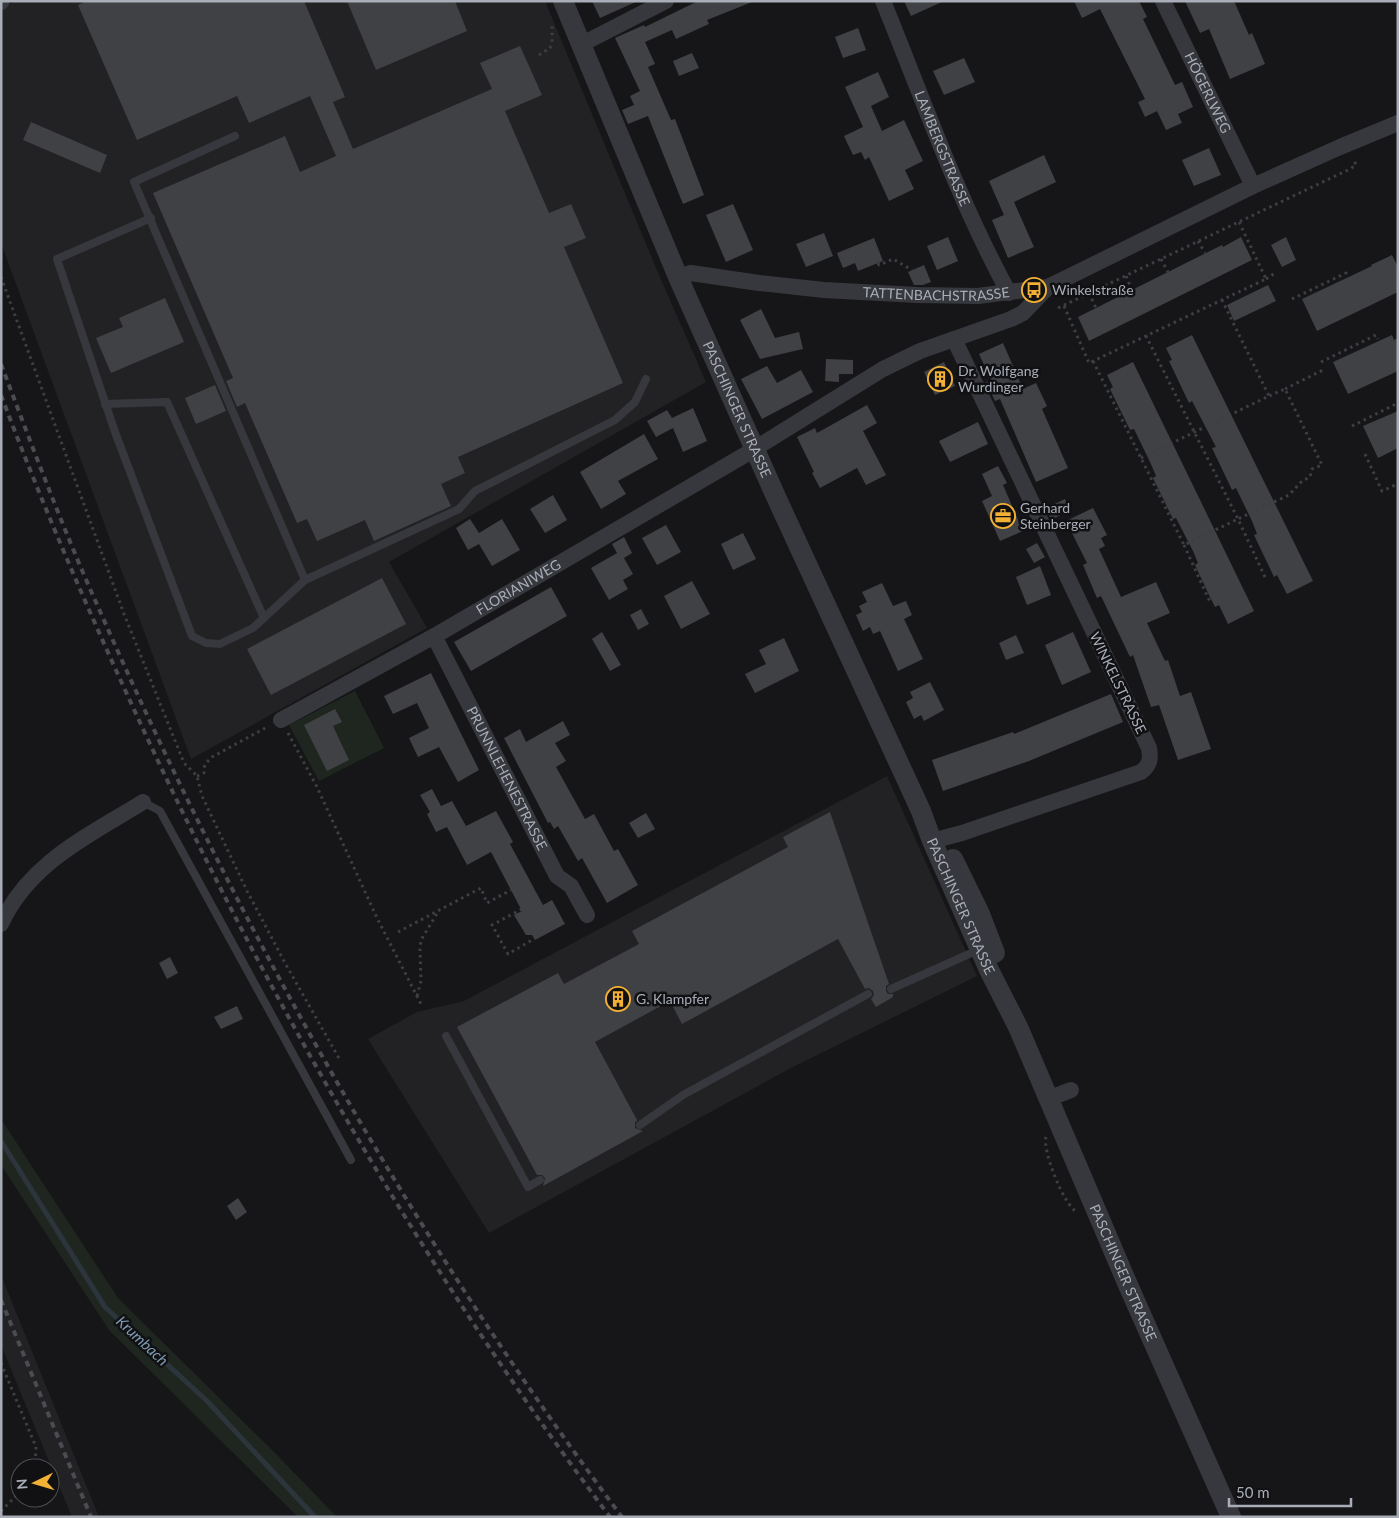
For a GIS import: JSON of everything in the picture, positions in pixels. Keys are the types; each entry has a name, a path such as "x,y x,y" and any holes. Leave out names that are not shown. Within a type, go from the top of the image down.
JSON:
{"street":[{"path":"582,44 666,1"},
{"name":"LAMBERGSTRASSE","path":"883,1 954,176 989,257 1009,293"},
{"name":"HÖGERLWEG","path":"1163,1 1253,186"},
{"name":"PASCHINGER STRASSE","path":"565,6 678,276 755,449 921,811 985,946 1006,984 1018,1027 1050,1098 1128,1285 1231,1517"},
{"name":"TATTENBACHSTRASSE","path":"678,276 691,273 759,283 898,294 978,296 1048,288 1253,186 1398,123"},
{"path":"755,449 883,369 920,352 1023,313 1048,288"},
{"name":"WINKELSTRASSE","path":"936,840 962,833 1141,772 1148,766 1151,758 1149,748 954,339"},
{"name":"FLORIANIWEG","path":"281,720 434,636 755,449"},
{"name":"PRUNNLEHENESTRASSE","path":"434,636 557,876 571,886 587,915"},
{"path":"1,924 9,907 22,889 43,867 142,802"},
{"path":"1050,1098 1071,1090"}],"lane":[{"path":"235,136 134,182 305,580"},
{"path":"150,218 57,259 106,404 192,636 206,643 220,644 254,628 305,580 459,509 475,491 615,420 635,402 646,379"},
{"path":"106,404 167,402 264,618"},
{"path":"142,802 160,811 351,1160"},
{"path":"891,990 985,946"},
{"path":"640,1125 683,1095 868,994"},
{"path":"446,1036 528,1187 540,1180"}],"path":[{"path":"539,55 550,48 552,42 552,18 565,6"},
{"path":"1058,308 1350,169 1356,165 1351,153"},
{"path":"1239,222 1266,279"},
{"path":"1198,241 1205,253"},
{"path":"878,263 879,265 893,259 912,270"},
{"path":"1161,259 1168,272"},
{"path":"1292,299 1346,272 1347,276"},
{"path":"1064,306 1089,363 1275,273"},
{"path":"1126,276 1132,290"},
{"path":"1,277 124,614 184,763 197,776 202,796 247,891 340,1060"},
{"path":"1089,293 1096,308"},
{"path":"1222,300 1269,396"},
{"path":"1321,362 1376,335 1378,339"},
{"path":"1146,336 1238,518 1265,577"},
{"path":"1093,361 1184,545 1210,602"},
{"path":"1141,458 1325,369"},
{"path":"1184,545 1289,494 1302,481 1310,477 1312,469 1322,465 1285,389"},
{"path":"1352,426 1398,403"},
{"path":"1365,454 1382,491 1398,484"},
{"path":"197,776 204,773 203,768 212,757 281,720 317,788 377,918 421,1004"},
{"path":"398,932 481,888 487,903 511,890"},
{"path":"522,908 492,925 508,954 534,939"},
{"path":"417,996 421,982 421,940 439,910"},
{"path":"1,1363 36,1447 35,1458"},
{"path":"1,1511 10,1502"}],"shaded area":[{"path":"15,1 545,1 659,275 706,382 389,562 427,628 191,759 1,243 1,10"},
{"path":"355,691 384,748 319,781 289,725"},
{"path":"887,776 977,976 789,1069 489,1233 368,1039 417,1012 464,1001"},
{"path":"1,1119 118,1298 337,1517 298,1517 109,1330 1,1165"},
{"path":"1,1275 99,1517 72,1517 60,1488 60,1458 48,1458 1,1345"}],"building":[{"path":"87,1 304,1 345,97 333,102 353,149 492,89 480,63 520,46 542,95 505,111 549,213 571,204 586,238 564,247 623,383 458,457 465,473 441,484 451,506 374,541 365,520 317,541 307,519 297,523 245,403 237,407 226,381 233,378 153,193 285,136 300,172 336,156 310,96 249,123 237,96 137,140 78,5"},
{"path":"347,1 455,1 467,31 376,70"},
{"path":"592,1 638,1 600,18"},
{"path":"698,1 752,2 707,20 709,24 676,39 672,30 645,42 655,64 648,67 671,120 675,119 704,195 683,204 648,116 628,124 622,110 634,105 630,96 640,91 615,38 644,25 645,27"},
{"path":"904,1 944,1 911,16"},
{"path":"1074,1 1139,1 1147,17 1143,19 1175,85 1182,82 1193,107 1178,114 1182,123 1166,130 1157,111 1145,117 1138,102 1145,99 1100,9 1082,18"},
{"path":"1185,1 1234,1 1249,35 1252,33 1265,64 1230,79 1209,29 1200,33"},
{"path":"858,28 866,50 843,58 835,37"},
{"path":"692,53 699,68 679,76 673,61"},
{"path":"964,58 975,82 944,95 933,71"},
{"path":"878,72 889,97 871,106 882,131 904,120 923,161 905,170 914,189 889,201 869,157 865,160 861,152 853,155 844,136 863,127 845,87"},
{"path":"31,122 107,155 100,173 23,140"},
{"path":"1209,148 1221,175 1194,186 1182,160"},
{"path":"1044,155 1056,182 1014,202 1034,247 1008,258 992,220 1004,215 989,181"},
{"path":"733,204 753,250 726,262 706,215"},
{"path":"824,233 833,256 806,267 796,244"},
{"path":"948,237 958,261 937,270 927,246"},
{"path":"1241,237 1252,260 1089,341 1078,317"},
{"path":"1286,237 1296,260 1282,267 1271,245"},
{"path":"874,238 883,261 858,271 855,263 843,268 837,253"},
{"path":"1392,255 1398,267 1398,292 1317,331 1302,299"},
{"path":"924,265 931,282 923,285 914,285 908,272"},
{"path":"1268,285 1276,301 1234,321 1227,305"},
{"path":"165,298 184,342 111,373 96,338 123,327 119,318"},
{"path":"761,309 775,338 799,332 803,349 760,359 740,320"},
{"path":"1192,335 1313,581 1287,594 1277,575 1274,577 1254,535 1257,534 1236,488 1232,490 1212,448 1216,447 1192,401 1189,403 1169,361 1172,360 1166,348"},
{"path":"1392,335 1394,340 1398,338 1398,371 1348,394 1333,362"},
{"path":"1003,343 1023,389 1036,383 1047,406 1042,409 1068,468 1036,482 1000,399 995,401 986,382 991,380 979,354"},
{"path":"826,359 853,360 853,374 839,374 839,382 825,381"},
{"name":"Dr. Wolfgang Wurdinger","path":"944,362 955,386 935,395 924,372"},
{"path":"1133,362 1254,611 1228,624 1219,605 1215,607 1195,565 1198,563 1193,551 1176,518 1173,519 1153,478 1156,476 1151,464 1134,429 1130,430 1110,389 1113,387 1107,375"},
{"path":"767,366 777,383 801,370 813,392 762,419 741,379"},
{"path":"215,385 226,411 196,424 185,398"},
{"path":"867,405 877,423 863,431 886,475 866,485 857,468 820,488 797,437 815,428 817,433"},
{"path":"693,408 707,441 683,452 673,428 656,437 647,421 667,410 672,418"},
{"path":"1398,411 1398,448 1378,458 1363,426"},
{"path":"978,422 988,444 950,462 939,441"},
{"path":"644,434 658,459 618,481 626,494 601,509 580,472"},
{"name":"Gerhard Steinberger","path":"998,466 1007,483 1003,485 1023,531 1000,541 982,501 992,496 982,474"},
{"path":"553,495 567,520 545,533 530,509"},
{"path":"1065,499 1071,510 1051,520 1046,508"},
{"path":"1093,508 1107,535 1101,538 1105,546 1099,549 1121,597 1156,582 1170,613 1147,623 1165,661 1168,660 1180,696 1191,692 1211,749 1178,760 1159,705 1151,707 1133,655 1130,657 1101,596 1097,598 1083,565 1087,563 1066,521"},
{"path":"470,519 479,533 502,519 520,550 492,566 479,544 468,550 456,528"},
{"path":"666,525 681,552 657,565 642,538"},
{"path":"743,533 756,559 733,570 721,544"},
{"path":"624,537 632,553 624,558 633,574 623,580 628,589 609,600 591,568 617,553 612,544"},
{"path":"1037,543 1045,557 1034,563 1026,549"},
{"path":"1040,566 1051,595 1027,605 1016,577"},
{"path":"382,578 406,624 271,695 247,649"},
{"path":"692,581 710,614 681,629 664,596"},
{"path":"882,583 893,606 906,601 912,615 904,619 923,659 898,671 880,631 873,634 870,627 863,631 856,615 862,612 859,606 867,602 862,592"},
{"path":"551,587 567,616 471,671 454,642"},
{"path":"641,609 649,624 638,630 630,615"},
{"path":"602,632 621,665 610,671 592,639"},
{"path":"1073,632 1091,672 1062,685 1045,645"},
{"path":"1016,635 1024,653 1006,660 999,643"},
{"path":"784,638 799,671 755,693 745,674 766,664 759,650"},
{"path":"431,673 479,770 458,782 439,747 418,757 409,738 429,728 417,703 393,714 384,696"},
{"path":"930,682 944,710 924,721 921,715 914,719 906,702 913,698 910,692"},
{"path":"1111,694 1123,722 1029,761 943,791 932,760 1013,732 1014,734"},
{"path":"335,709 342,722 333,726 349,760 327,771 304,725"},
{"path":"563,721 570,735 555,743 566,761 556,767 585,819 594,814 614,851 618,849 638,885 607,903 582,858 578,861 558,826 554,829 550,822 548,823 504,738 520,729 526,742"},
{"path":"432,789 441,806 452,801 466,826 496,811 513,842 510,844 543,905 552,900 565,924 535,940 532,935 526,935 514,915 522,911 491,852 467,865 447,827 436,832 427,814 430,812 420,795"},
{"name":"G. Klampfer","path":"830,812 889,984 886,986 886,991 888,994 893,994 893,997 876,1007 871,999 874,995 873,991 869,988 865,989 838,939 682,1024 670,1001 595,1042 637,1120 635,1128 643,1131 543,1186 545,1178 542,1175 537,1175 457,1027 558,973 564,984 639,944 632,931 788,847 783,837"},
{"path":"646,813 655,829 638,838 629,823"},
{"path":"170,957 178,973 167,979 159,963"},
{"path":"237,1006 243,1019 221,1029 214,1017"},
{"path":"238,1198 247,1212 236,1220 227,1206"}],"waterway":[{"name":"Krumbach","path":"1,1141 105,1307 207,1401 315,1517"}],"railway":[{"path":"1,364 60,518 99,609 153,728 271,963 401,1191 545,1411 622,1517"},
{"path":"1,395 61,545 126,692 230,907 287,1013 346,1118 407,1220 539,1420 610,1517"},
{"path":"1,1300 91,1517"}],"place":[{"name":"Winkelstraße","path":"1034,290"},
{"name":"Dr. Wolfgang Wurdinger","path":"940,379"},
{"name":"Gerhard Steinberger","path":"1003,516"},
{"name":"G. Klampfer","path":"618,999"}]}
